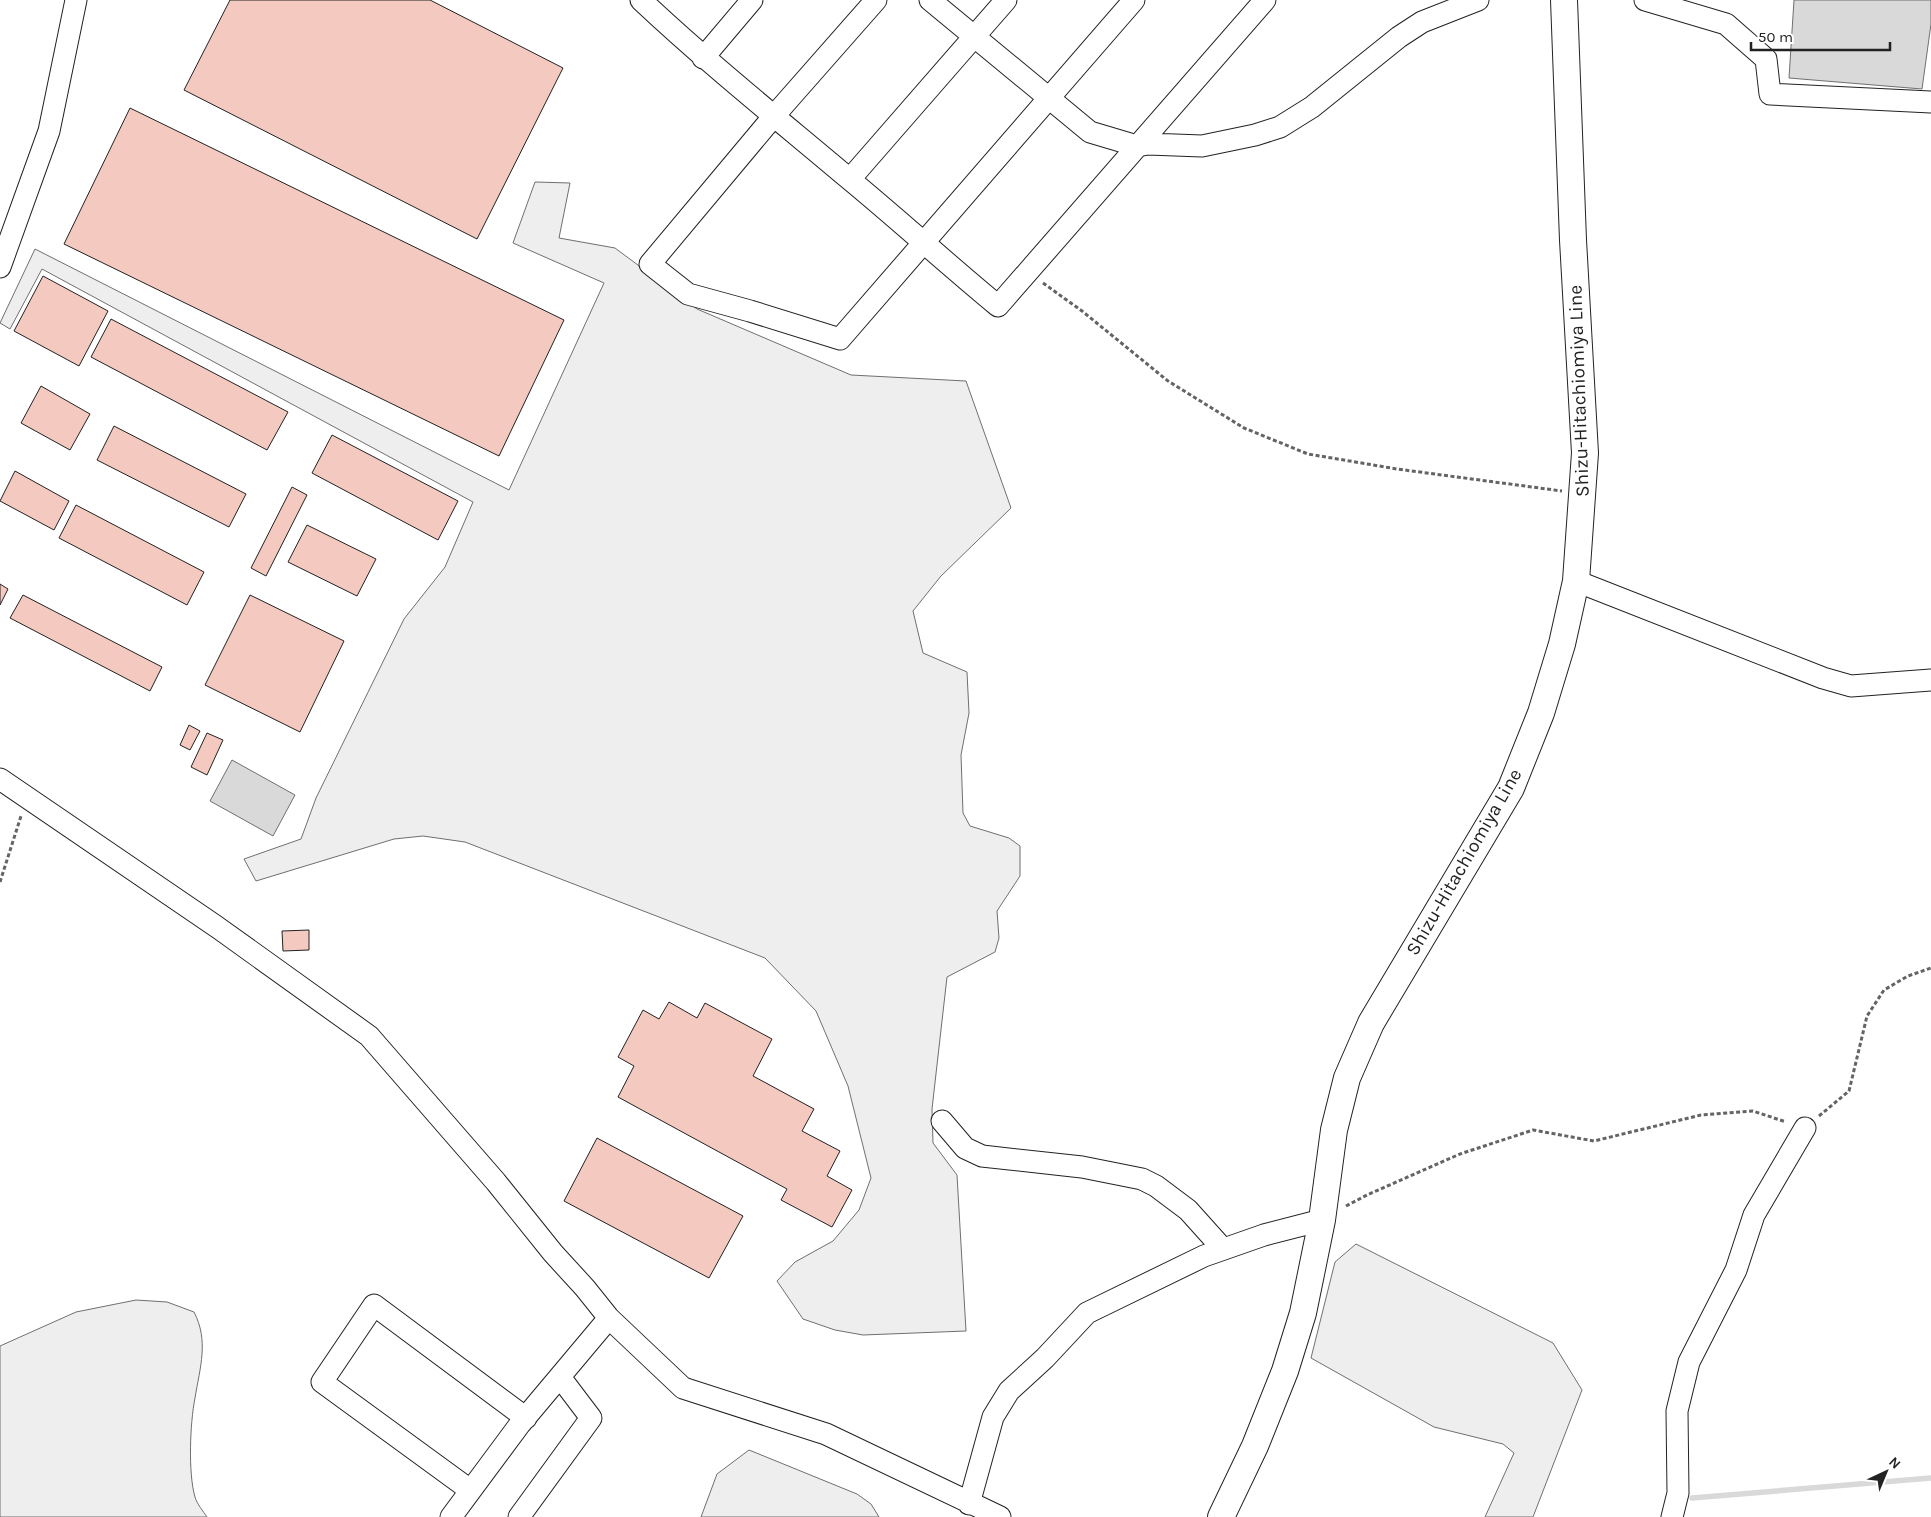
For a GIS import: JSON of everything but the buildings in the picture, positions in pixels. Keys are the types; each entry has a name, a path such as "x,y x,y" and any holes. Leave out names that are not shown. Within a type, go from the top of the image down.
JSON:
{"main road":[{"name":"Shizu-Hitachiomiya Line","path":"1221,1517 1255,1446 1285,1371 1303,1313 1322,1220 1334,1130 1347,1078 1371,1023 1511,788 1541,713 1562,644 1576,581 1584,494 1582,394 1572,240 1564,0"}],"street":[{"path":"0,267 50,131 76,0"},
{"path":"641,0 703,58 850,179 998,306 1265,0"},
{"path":"703,58 752,0"},
{"path":"876,0 773,117 650,264 688,294 840,339 1134,0"},
{"path":"930,0 1090,132 1137,146 1148,144 1202,146 1255,136 1280,127 1312,107 1399,37 1422,22 1478,0"},
{"path":"850,179 1006,0"},
{"path":"1645,0 1649,3 1726,24 1766,59 1770,94 1931,102"},
{"path":"1576,581 1823,678 1851,686 1931,680"},
{"path":"0,779 217,927 369,1036 496,1182 553,1253 609,1318 683,1388 826,1434 969,1504 1000,1517"},
{"path":"942,1122 965,1148 982,1156 1082,1167 1142,1179 1156,1186 1188,1210 1223,1249"},
{"path":"1672,1517 1678,1493 1678,1411 1689,1362 1736,1270 1754,1216 1805,1128"},
{"path":"969,1504 992,1417 1008,1391 1044,1358 1087,1313 1223,1249 1264,1235 1322,1220"},
{"path":"470,1490 322,1382 374,1305 526,1418"},
{"path":"451,1517 526,1418 609,1318"},
{"path":"519,1517 591,1418 560,1377"}],"path":[{"path":"1027,271 1082,311 1168,381 1244,428 1308,454 1397,470 1584,494"},
{"path":"0,882 27,799"},
{"path":"1322,1220 1367,1195 1460,1154 1533,1130 1594,1142 1701,1115 1754,1111 1805,1128 1849,1091 1867,1016 1884,990 1908,976 1931,968"}],"shaded area":[{"path":"1794,0 1931,0 1931,24 1922,89 1789,78"},
{"path":"535,182 570,183 559,238 615,248 697,309 851,375 966,381 1011,508 941,576 913,611 923,653 967,672 969,713 961,755 963,813 970,826 1009,838 1020,846 1020,876 997,911 999,938 995,952 947,977 932,1109 933,1143 957,1175 966,1331 863,1335 835,1330 803,1319 777,1281 795,1262 833,1241 859,1210 871,1178 848,1086 816,1011 765,958 465,842 423,836 394,839 256,881 244,859 301,839 316,798 404,619 445,567 473,502 42,269 10,329 0,323 35,249 509,490 604,283 513,243"},
{"path":"232,760 295,795 273,836 210,801"},
{"path":"1356,1244 1553,1343 1582,1390 1533,1517 1485,1517 1514,1453 1503,1444 1434,1427 1311,1358 1335,1262"},
{"path":"136,1300 167,1302 194,1312 199,1323 202,1354 193,1408 190,1448 191,1475 195,1497 207,1517 0,1517 0,1346 76,1312"},
{"path":"749,1450 857,1494 871,1504 879,1517 701,1517 717,1474"}],"waterway":[{"path":"1692,1498 1931,1478"}]}
